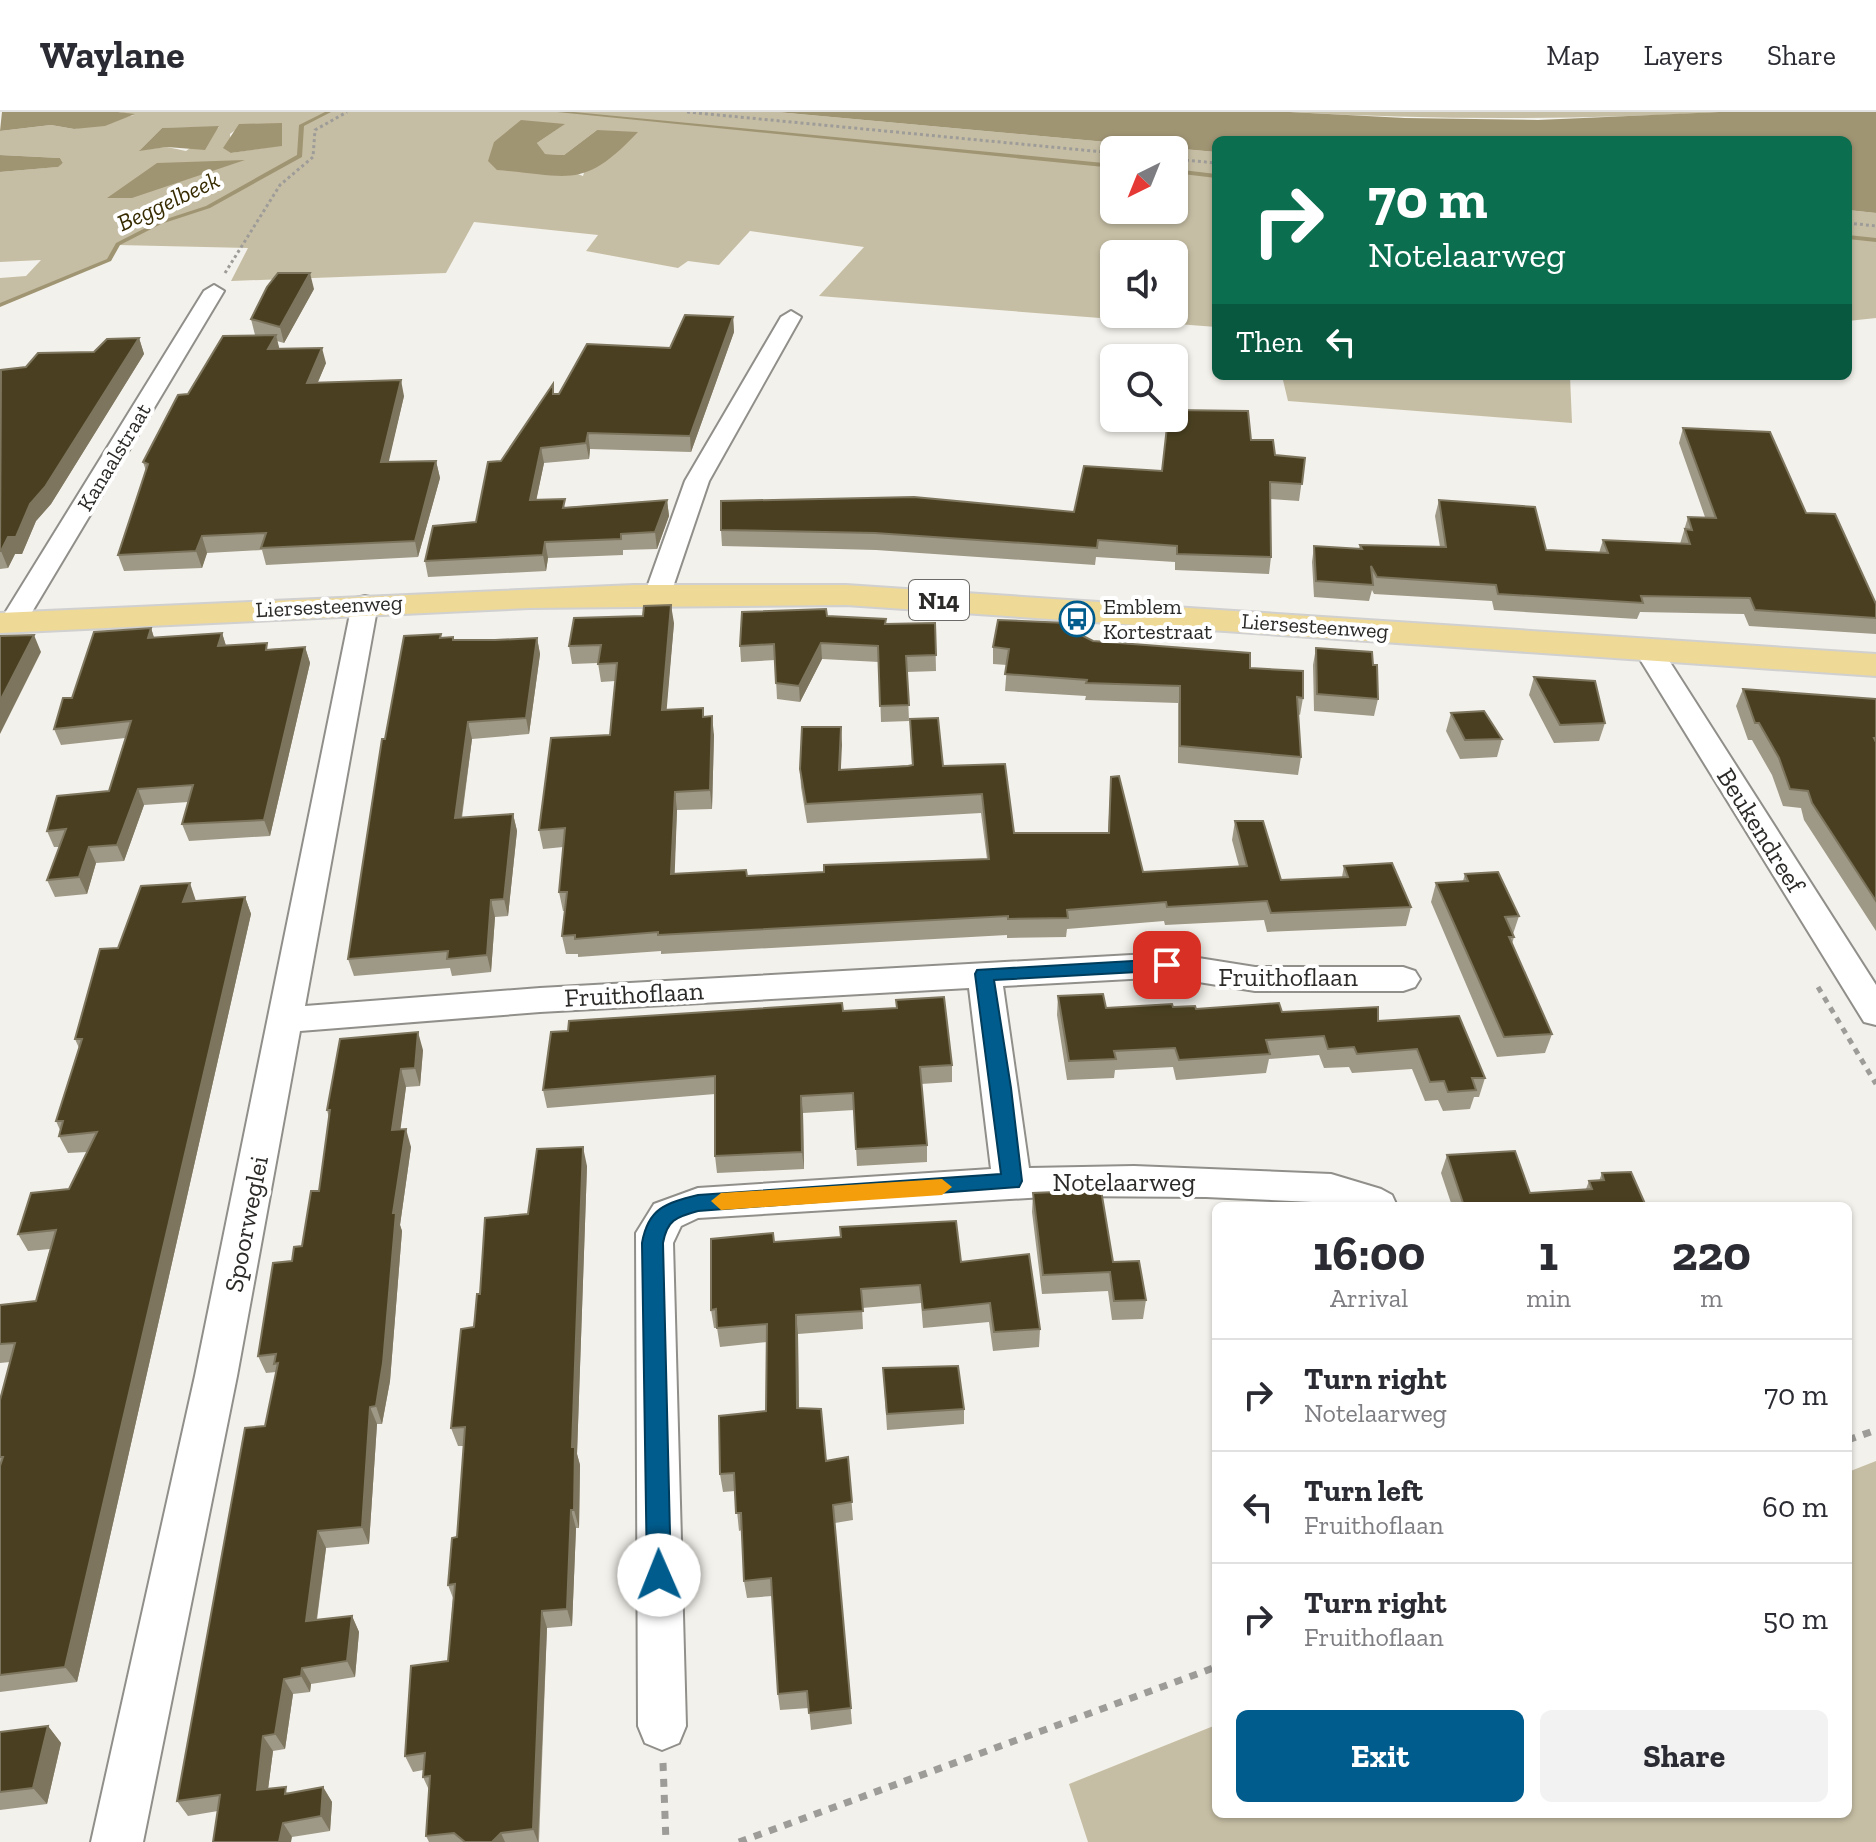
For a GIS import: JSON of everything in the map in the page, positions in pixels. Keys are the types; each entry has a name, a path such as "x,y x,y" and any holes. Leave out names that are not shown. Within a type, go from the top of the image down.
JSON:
{"main road":[{"name":"Liersesteenweg","path":"7,623 365,604 658,593 832,595 968,610 1647,648 1876,665"}],"street":[{"name":"Kanaalstraat","path":"7,623 214,291"},
{"path":"658,593 697,481 791,317"},
{"name":"Spoorweglei","path":"117,1842 216,1376 365,604"},
{"name":"Beukendreef","path":"1647,648 1876,1013"},
{"name":"Fruithoflaan","path":"286,1020 540,1000 1167,965 1206,977 1238,979 1403,979"},
{"path":"984,974 1002,1088 1011,1181"},
{"name":"Notelaarweg","path":"662,1726 653,1243 656,1226 668,1211 698,1203 1011,1181 1237,1183 1354,1193 1371,1202"}],"path":[{"path":"214,291 280,185 313,157 315,130 347,112"},
{"path":"687,112 1100,152"},
{"path":"1188,160 1212,163"},
{"path":"1852,223 1876,226"},
{"path":"1852,1439 1876,1430"},
{"path":"739,1842 761,1838 1212,1669"},
{"path":"662,1726 666,1842"}],"shaded area":[{"path":"2,112 135,114 105,126 74,129 51,125 0,131"},
{"path":"118,112 777,112 1100,141 1100,224 1188,224 1188,149 1212,152 1212,327 1188,325 1188,240 1100,240 1100,318 819,296 864,247 750,231 719,265 688,261 678,268 586,251 598,235 474,222 446,273 231,281 248,248 118,245 109,260 0,305 0,278 26,276 41,260 0,262 0,172 57,167 63,163 60,158 0,155 0,131 51,125 74,129 134,115","holes":["563,125 537,143 544,154 564,155 597,130 583,176 494,142","219,127 186,151 167,147 140,150 162,128","237,129 282,145 231,153 230,134"]},
{"path":"777,112 1290,112 1538,120 1719,112 1876,112 1876,213 1852,210 1852,136 1212,136 1212,152 1188,149 1188,136 1100,136 1100,141"},
{"path":"1290,112 1719,112 1505,118"},
{"path":"521,120 565,124 537,143 545,154 564,155 597,130 638,132 603,163 575,175 497,170 488,161 494,142"},
{"path":"282,123 282,146 231,153 223,148 239,124"},
{"path":"219,126 205,150 167,147 139,151 162,128"},
{"path":"0,155 60,158 63,163 58,167 0,172"},
{"path":"245,160 132,198 107,198 157,163"},
{"path":"1852,210 1876,213 1876,318 1852,321"},
{"path":"1283,380 1570,380 1572,423 1288,401"},
{"path":"1876,1461 1876,1842 1088,1842 1069,1784 1212,1727 1212,1818 1852,1818 1852,1470"}],"building":[{"path":"278,273 310,273 280,327 251,319"},
{"path":"685,315 733,317 690,436 588,433 586,443 541,448 530,500 565,499 563,508 667,500 655,532 621,534 621,539 545,542 543,555 425,561 433,526 476,522 488,462 501,461 553,384 553,394 559,394 587,344 670,348"},
{"path":"276,335 268,349 322,348 307,383 401,380 381,462 436,461 415,541 261,548 266,533 202,536 196,551 118,555 148,464 143,462 178,395 188,394 223,336"},
{"path":"139,338 45,487 30,504 16,537 8,537 0,551 1,370 26,367 38,353 94,352 107,339"},
{"path":"1188,410 1248,411 1251,440 1273,440 1275,455 1305,458 1302,484 1270,482 1271,557 1177,554 1177,546 1098,540 1097,548 875,533 721,530 721,501 914,497 1074,512 1084,466 1162,471 1166,432 1188,432"},
{"path":"1683,428 1770,432 1806,513 1835,514 1876,604 1876,618 1755,610 1750,598 1641,596 1643,603 1498,594 1496,585 1377,577 1371,566 1373,585 1316,581 1314,546 1362,549 1360,545 1446,547 1439,500 1535,507 1546,550 1608,553 1603,540 1690,544 1685,529 1692,530 1688,517 1716,518"},
{"path":"671,605 662,710 703,708 703,717 712,716 710,790 675,792 671,874 746,870 747,876 824,872 824,865 989,859 982,794 806,804 800,769 802,727 841,727 839,770 908,766 913,765 910,719 938,718 943,766 1005,764 1014,833 1109,833 1111,777 1119,776 1143,872 1247,866 1235,821 1263,821 1281,880 1348,877 1344,866 1392,863 1411,907 1271,913 1267,901 1167,907 1166,902 1067,910 1068,918 1008,919 1008,916 658,935 658,932 575,939 575,935 562,936 567,892 559,892 565,828 539,830 551,738 610,735 617,663 598,664 601,645 569,646 574,618 643,616 644,606"},
{"path":"826,609 827,616 886,619 885,624 935,623 936,655 906,656 909,705 880,706 878,646 821,643 799,686 776,683 774,644 740,646 742,612"},
{"path":"998,620 1067,623 1067,628 1093,641 1250,653 1250,668 1303,671 1303,698 1297,697 1301,757 1180,746 1180,686 1086,683 1087,680 1005,674 1009,649 993,647"},
{"path":"151,628 148,638 222,633 218,646 267,643 266,650 305,647 264,820 182,824 193,785 138,789 117,845 89,847 79,877 47,880 66,829 47,831 57,796 109,791 131,721 54,729 63,698 72,698 94,632"},
{"path":"441,634 440,638 453,637 453,640 537,638 526,718 468,722 455,818 513,814 504,899 491,900 487,955 447,959 448,951 348,959 382,739 385,739 404,636"},
{"path":"34,635 0,701 0,636"},
{"path":"1316,648 1372,652 1373,665 1377,665 1378,699 1317,694"},
{"path":"1534,677 1595,681 1605,723 1560,725"},
{"path":"1743,689 1876,699 1876,901 1812,803 1808,791 1790,789 1779,758 1759,723 1755,723"},
{"path":"1484,711 1502,739 1465,740 1451,713"},
{"path":"1498,872 1519,916 1505,917 1514,937 1509,937 1552,1034 1504,1037 1436,883 1468,881 1465,874"},
{"path":"190,883 183,902 245,897 65,1667 0,1675 0,1466 3,1457 0,1457 0,1400 15,1343 0,1344 0,1305 36,1301 56,1230 18,1234 31,1193 69,1189 97,1132 59,1136 63,1121 56,1121 82,1039 75,1039 100,949 118,948 141,886"},
{"path":"1103,994 1106,1008 1172,1004 1173,1007 1195,1006 1196,1009 1279,1003 1282,1012 1378,1007 1378,1021 1459,1016 1485,1078 1472,1078 1476,1090 1448,1092 1444,1081 1430,1082 1417,1049 1357,1054 1354,1047 1328,1049 1324,1036 1266,1040 1270,1054 1179,1060 1175,1048 1114,1051 1116,1059 1069,1061 1058,996"},
{"path":"944,997 952,1065 920,1067 927,1145 856,1149 853,1093 801,1096 802,1152 715,1156 715,1076 543,1090 551,1032 568,1031 569,1021 842,1003 843,1011 897,1008 896,1000"},
{"path":"418,1032 415,1068 401,1069 392,1130 406,1129 393,1213 396,1213 383,1363 376,1406 370,1407 362,1527 318,1531 306,1621 352,1616 347,1661 302,1668 301,1676 284,1679 275,1734 263,1736 257,1790 286,1787 285,1794 323,1787 321,1816 283,1823 279,1842 213,1842 220,1795 177,1801 245,1428 265,1426 278,1363 274,1364 276,1354 258,1356 273,1263 292,1261 294,1247 302,1246 311,1191 319,1191 330,1110 327,1110 340,1039"},
{"path":"583,1147 572,1447 575,1447 574,1510 571,1510 567,1609 542,1611 533,1829 501,1833 492,1842 465,1842 454,1833 426,1836 430,1776 423,1777 425,1753 405,1756 411,1666 448,1661 455,1584 448,1585 452,1538 457,1537 465,1427 451,1428 461,1329 474,1327 477,1294 480,1294 485,1218 528,1214 537,1149"},
{"path":"1515,1151 1530,1193 1592,1189 1589,1181 1604,1180 1602,1173 1631,1172 1644,1202 1463,1202 1447,1155"},
{"path":"1101,1190 1113,1262 1139,1261 1146,1300 1114,1301 1110,1272 1043,1275 1033,1193"},
{"path":"956,1221 961,1262 1029,1254 1040,1329 994,1332 990,1303 923,1310 920,1285 861,1289 863,1311 796,1315 797,1408 821,1409 826,1461 848,1457 852,1502 833,1505 851,1708 809,1713 807,1691 778,1694 771,1578 744,1581 741,1513 736,1513 734,1473 720,1474 719,1416 766,1411 767,1324 717,1328 716,1309 711,1310 711,1239 773,1233 774,1242 841,1237 840,1227"},
{"path":"958,1366 964,1409 887,1414 883,1368"},
{"path":"48,1726 33,1788 0,1792 0,1732"}],"waterway":[{"name":"Beggelbeek","path":"0,305 109,260 118,244 159,223 208,207 300,156 302,125 329,112"},
{"path":"559,112 1100,165"},
{"path":"1188,173 1212,176"},
{"path":"1852,237 1876,240"}],"slow traffic":[{"path":"721,1201 942,1187"}],"place":[{"name":"Emblem Kortestraat","path":"1077,619"}],"route":[{"path":"659,1575 653,1243 656,1226 668,1211 698,1203 1011,1181 1002,1088 984,974 1167,965"}]}
